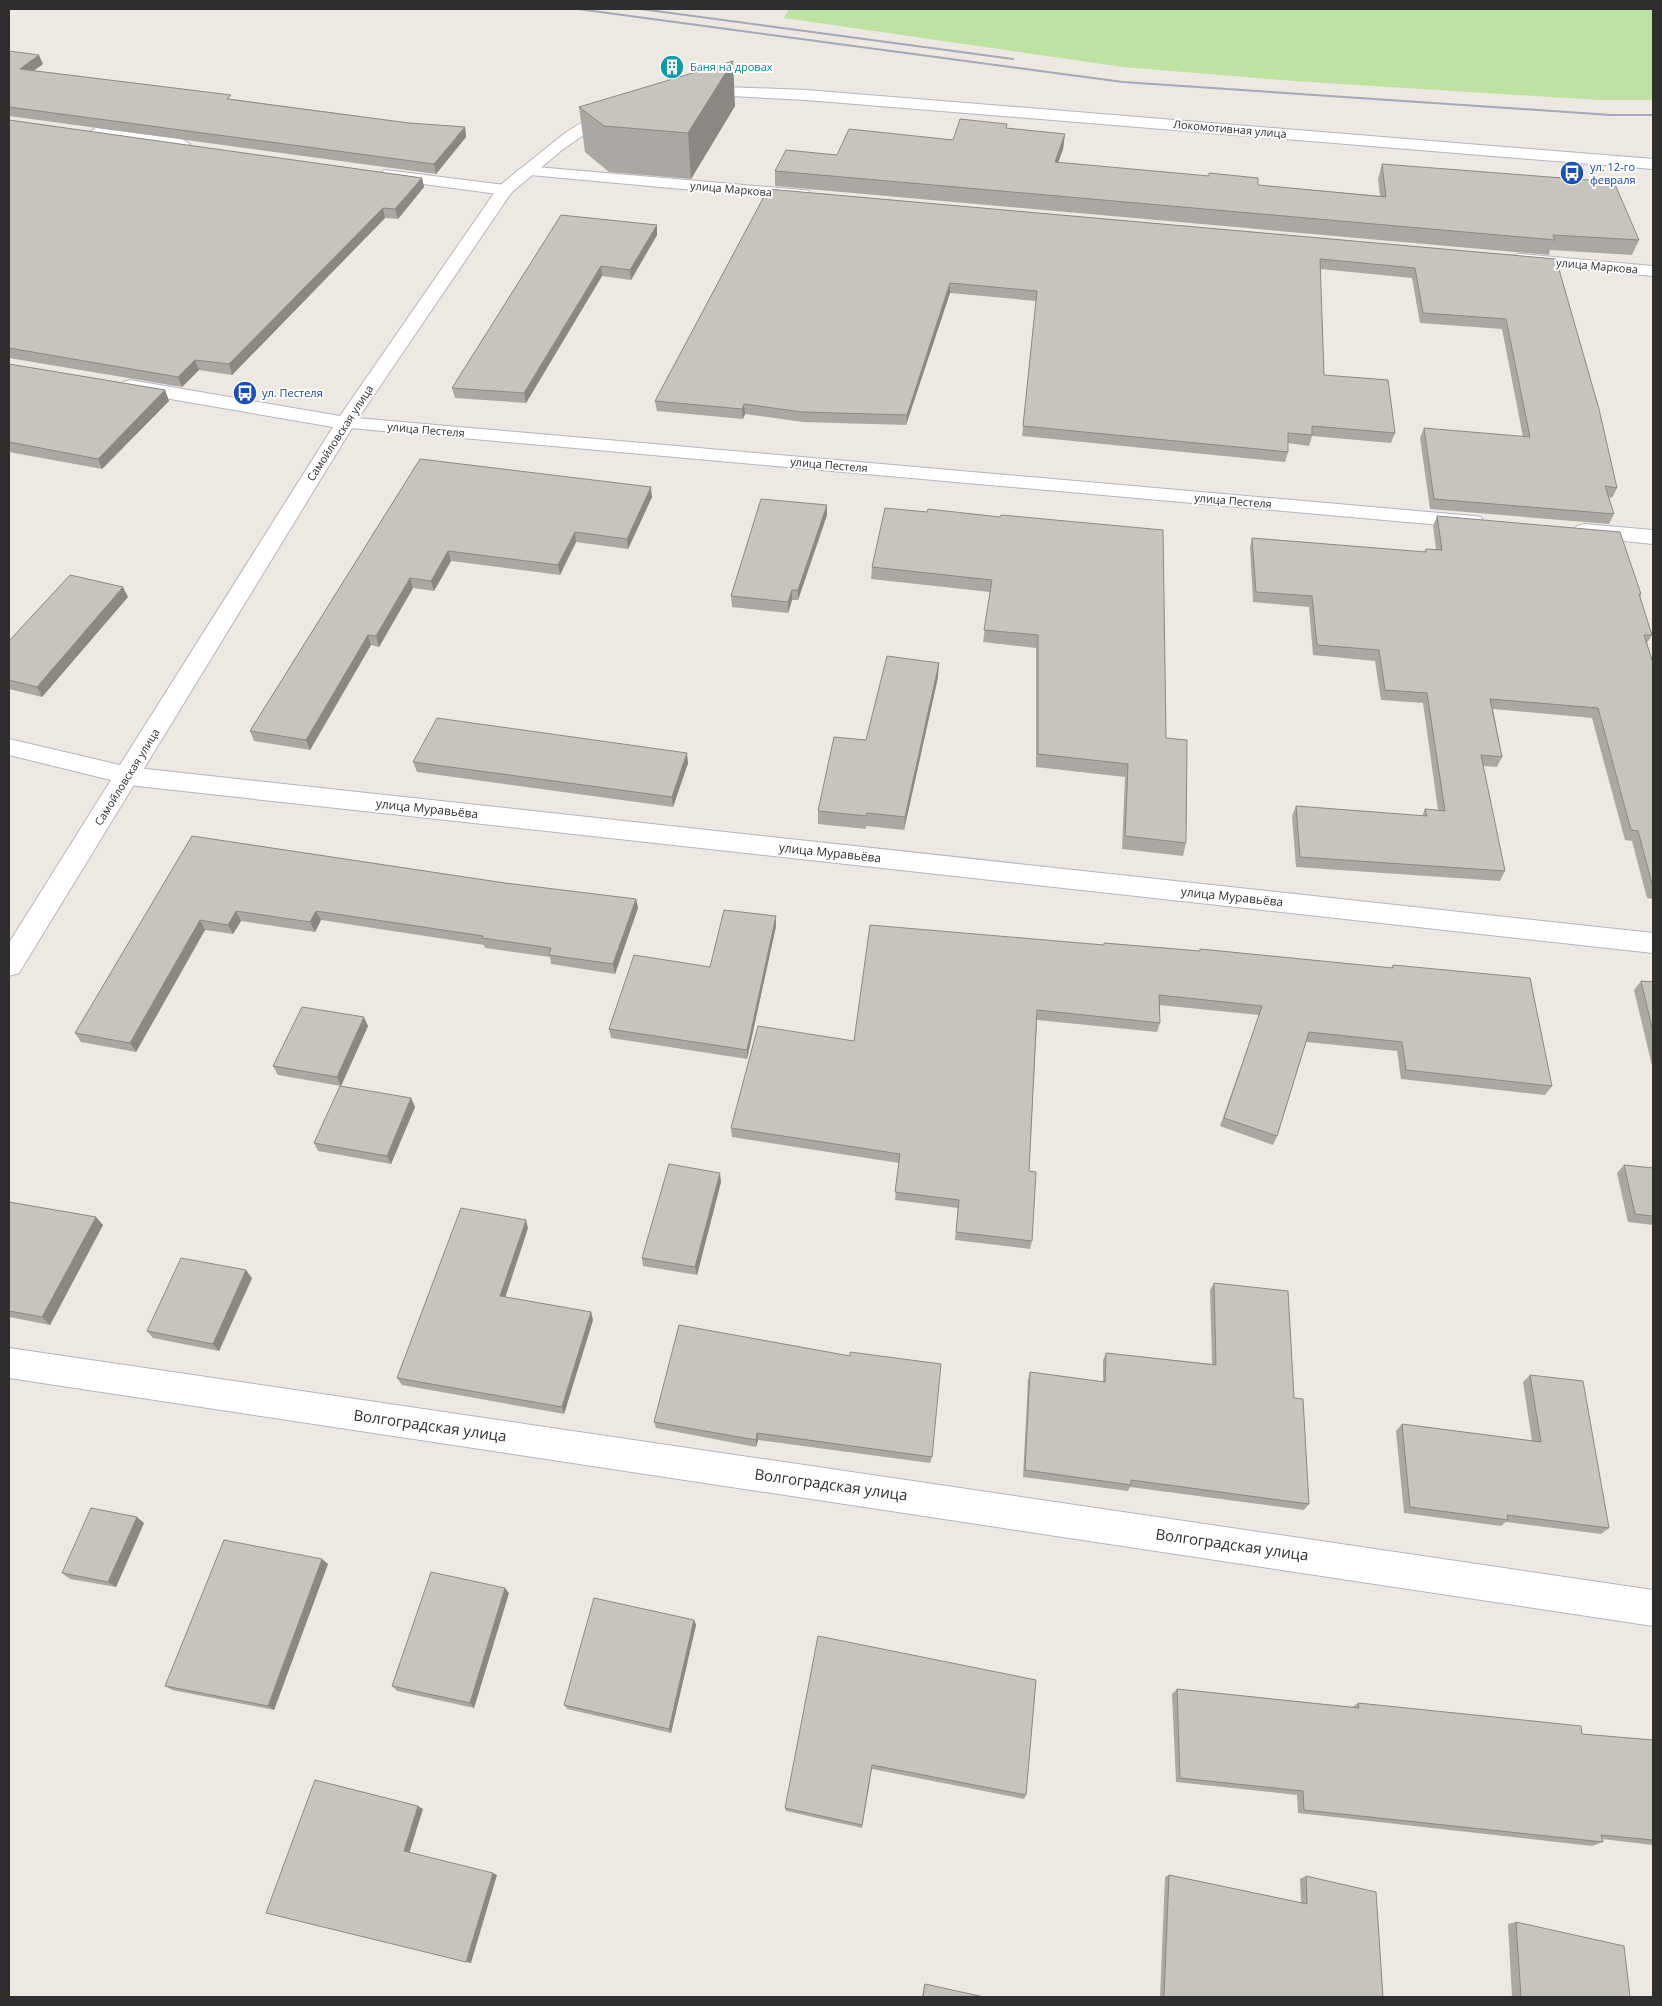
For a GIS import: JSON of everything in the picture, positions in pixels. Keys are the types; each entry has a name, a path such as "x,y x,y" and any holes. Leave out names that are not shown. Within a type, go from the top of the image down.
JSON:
{"street":[{"name":"Локомотивная улица","path":"679,92 714,90 806,94 1653,164"},
{"name":"Самойловская улица","path":"9,965 128,776 345,423 505,190 525,171 588,123 624,100 634,99"},
{"path":"78,131 196,146"},
{"name":"улица Маркова","path":"525,171 822,197"},
{"path":"370,173 505,190"},
{"name":"улица Маркова","path":"1505,258 1653,271"},
{"name":"улица Пестеля","path":"107,382 345,423 1495,524"},
{"path":"1564,530 1653,538"},
{"name":"улица Муравьёва","path":"9,747 128,776 1653,944"},
{"name":"Волгоградская улица","path":"9,1363 1653,1608"}],"green space":[{"path":"789,9 1653,9 1653,100 1599,100 1294,81 1123,67 784,18"}],"building":[{"path":"9,51 39,55 20,69 231,95 227,99 409,123 465,127 434,164 9,107"},
{"path":"733,61 688,133 604,126 579,107"},
{"path":"960,119 1007,124 1006,128 1065,134 1055,162 1209,176 1209,173 1258,178 1258,185 1386,197 1382,164 1614,182 1639,240 1553,235 1555,240 775,171 786,150 837,155 849,129 953,140"},
{"path":"9,120 422,178 395,209 383,208 229,364 195,360 178,377 9,348"},
{"path":"768,189 1556,259 1599,409 1617,488 1605,486 1614,514 1434,499 1424,428 1530,437 1506,319 1423,313 1415,268 1320,259 1324,375 1388,380 1395,433 1312,426 1312,435 1288,433 1288,452 1023,426 1037,291 950,283 907,415 802,412 744,404 742,409 655,401"},
{"path":"561,215 657,225 630,270 601,266 524,393 452,388"},
{"path":"9,364 165,390 98,459 9,442"},
{"path":"420,459 651,487 627,539 575,532 558,565 448,551 431,581 410,578 376,636 368,635 306,740 250,731"},
{"path":"761,499 827,505 798,590 792,590 788,602 731,596"},
{"path":"885,508 927,512 928,509 1000,517 1001,515 1163,530 1166,738 1187,740 1186,843 1125,836 1128,764 1038,754 1038,635 984,630 992,580 872,567"},
{"path":"1437,516 1620,532 1641,594 1639,594 1652,635 1644,635 1653,663 1653,887 1638,831 1631,830 1598,708 1490,699 1502,757 1481,755 1505,871 1300,857 1296,806 1427,816 1425,809 1445,811 1427,693 1385,690 1379,650 1317,645 1312,596 1256,592 1252,538 1426,552 1426,549 1442,550"},
{"path":"70,575 123,587 37,687 9,680 9,641"},
{"path":"887,656 939,663 905,817 867,813 866,816 818,811 834,737 866,740"},
{"path":"437,718 687,753 672,797 413,762"},
{"path":"192,836 505,883 636,899 613,964 549,955 551,948 316,911 310,922 236,911 228,925 200,920 130,1043 75,1033"},
{"path":"724,910 776,916 747,1050 609,1029 634,955 710,967"},
{"path":"870,925 1104,945 1104,943 1200,951 1200,949 1393,968 1393,965 1530,978 1552,1086 1406,1070 1402,1042 1309,1032 1277,1136 1224,1118 1262,1006 1159,995 1160,1023 1037,1010 1029,1171 1036,1172 1032,1241 956,1232 959,1200 895,1192 900,1154 731,1128 758,1026 854,1041"},
{"path":"1641,981 1653,982 1653,1032"},
{"path":"302,1007 364,1017 337,1077 273,1066"},
{"path":"340,1086 411,1098 387,1156 314,1143"},
{"path":"669,1164 720,1173 695,1267 642,1258"},
{"path":"1624,1165 1653,1168 1653,1216 1635,1214"},
{"path":"9,1202 96,1217 42,1317 9,1311"},
{"path":"461,1208 526,1220 500,1296 591,1312 562,1407 397,1378"},
{"path":"181,1258 246,1270 213,1344 147,1331"},
{"path":"1214,1283 1288,1291 1294,1398 1303,1399 1309,1504 1131,1480 1131,1485 1025,1470 1030,1372 1105,1382 1106,1353 1216,1365"},
{"path":"679,1325 850,1356 850,1352 941,1364 932,1457 757,1433 756,1440 654,1422"},
{"path":"1530,1375 1583,1381 1609,1528 1507,1515 1508,1520 1410,1507 1402,1424 1541,1442"},
{"path":"91,1508 137,1517 108,1582 62,1573"},
{"path":"224,1540 322,1559 268,1706 165,1686"},
{"path":"431,1572 505,1588 470,1703 392,1686"},
{"path":"594,1598 694,1620 669,1729 564,1705"},
{"path":"818,1636 1036,1680 1026,1795 872,1765 862,1825 785,1808"},
{"path":"1177,1689 1359,1708 1358,1703 1581,1726 1582,1734 1653,1740 1653,1840 1601,1835 1603,1842 1304,1810 1303,1791 1180,1778"},
{"path":"315,1780 418,1806 404,1851 493,1873 466,1962 266,1913"},
{"path":"1169,1875 1307,1904 1306,1876 1376,1892 1383,1997 1164,1997"},
{"path":"1516,1922 1624,1946 1630,1997 1521,1997"},
{"path":"925,1984 984,1997 923,1997"}],"railway":[{"path":"578,9 1123,82 1611,115 1653,115"},
{"path":"641,9 1013,59"}],"place":[{"name":"Баня на дровах","path":"672,67"},
{"name":"ул. 12-го февраля","path":"1572,173"},
{"name":"ул. Пестеля","path":"245,393"}]}
